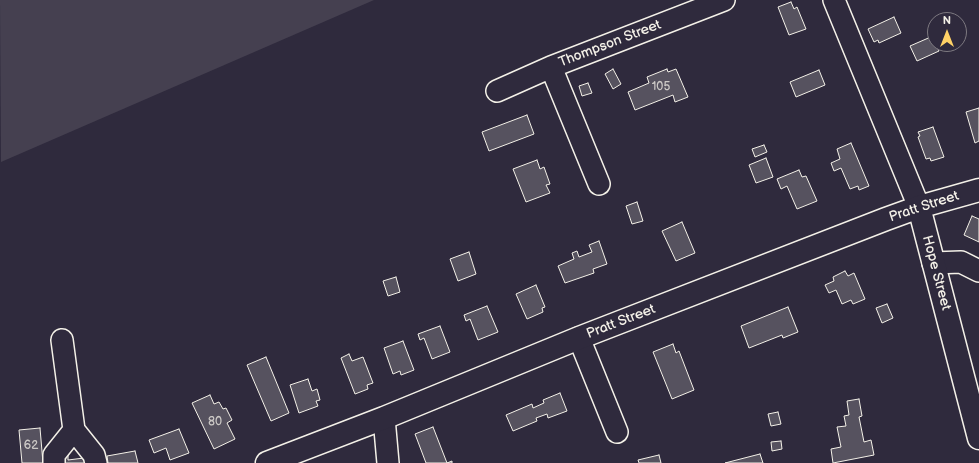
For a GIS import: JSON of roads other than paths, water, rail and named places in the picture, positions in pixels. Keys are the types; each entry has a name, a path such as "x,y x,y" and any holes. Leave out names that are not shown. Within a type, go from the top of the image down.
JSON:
{"main road":[{"name":"Pratt Street","path":"267,463 384,418 579,338 767,264 919,207 979,190"},
{"name":"Hope Street","path":"919,207 979,438"}],"street":[{"name":"Thompson Street","path":"497,91 551,66 724,0"},
{"name":"Hope Street","path":"834,0 919,207"},
{"path":"551,66 598,184"},
{"path":"933,263 961,262 979,271"},
{"path":"579,338 617,432"},
{"path":"62,340 74,430 94,455 96,463"},
{"path":"384,418 388,463"},
{"path":"54,463 54,455 74,430"}]}
